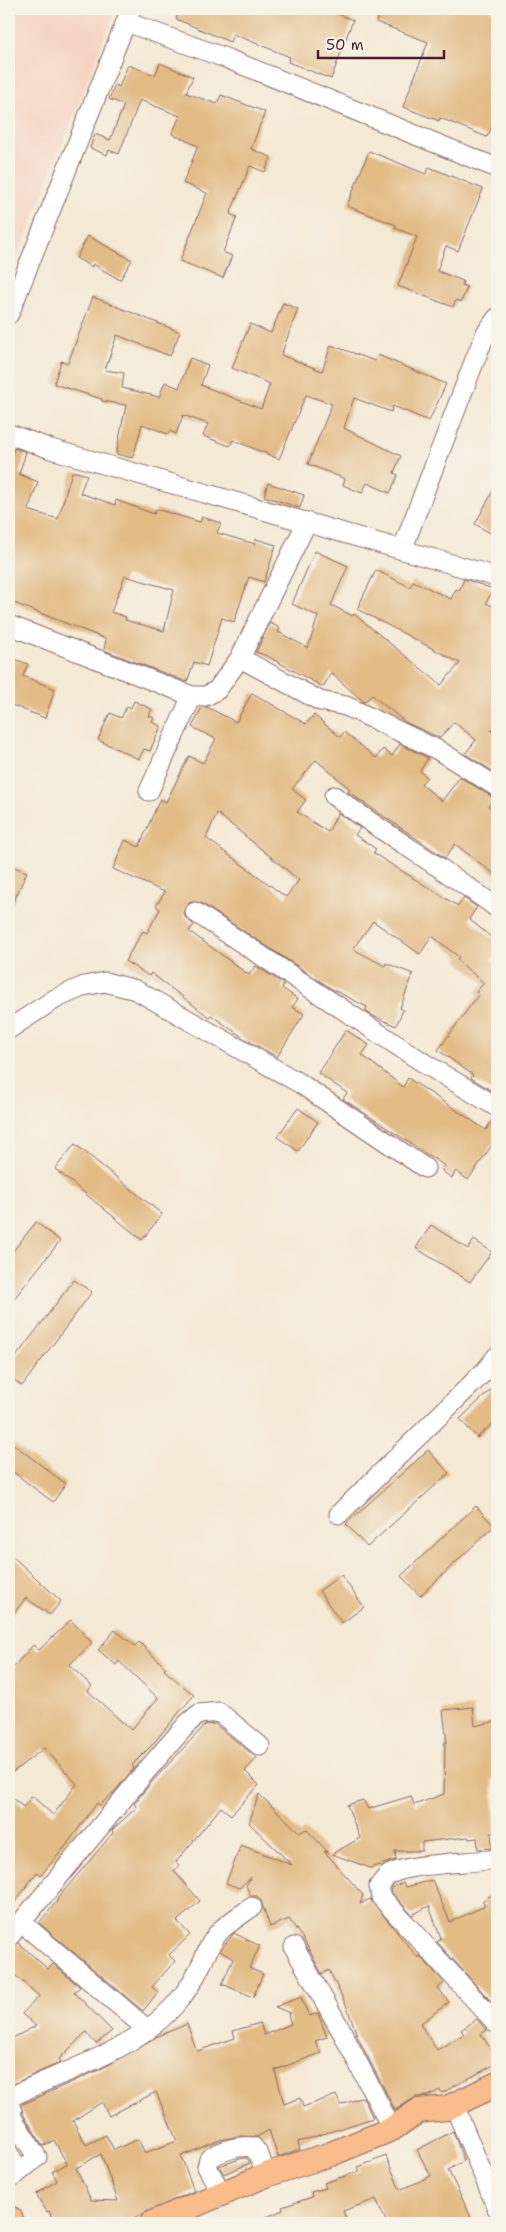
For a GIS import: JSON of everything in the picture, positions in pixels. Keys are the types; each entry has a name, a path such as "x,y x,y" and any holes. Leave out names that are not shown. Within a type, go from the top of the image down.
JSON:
{"main road":[{"path":"152,2223 222,2194 269,2182 424,2125 451,2106 497,2084"},
{"path":"193,2223 269,2182 392,2129 418,2111 451,2106"}],"street":[{"path":"9,314 128,15 497,168"},
{"path":"402,550 476,357 486,333 497,318"},
{"path":"9,434 51,449 497,577"},
{"path":"9,625 192,696 206,696 217,690 240,658 306,522"},
{"path":"240,658 320,701 346,706 438,750 497,787"},
{"path":"149,791 192,696"},
{"path":"334,796 374,826 460,880 497,908"},
{"path":"194,912 427,1065 497,1107"},
{"path":"9,1029 55,999 84,986 105,982 136,990 301,1084 425,1168"},
{"path":"339,1514 485,1371 497,1356"},
{"path":"9,1937 188,1723 200,1714 219,1712 260,1746"},
{"path":"497,1858 476,1863 404,1868 389,1875 379,1886 381,1897 497,2024"},
{"path":"9,2098 41,2081 96,2059 148,2030 174,2007 190,1986 211,1944 221,1930 252,1907"},
{"path":"21,1922 148,2030"},
{"path":"294,1947 342,2032 392,2129"},
{"path":"451,2106 497,2208"},
{"path":"9,2112 12,2112 11,2116 37,2157 14,2176 9,2154"},
{"path":"222,2194 207,2167 209,2160 214,2155 246,2146 253,2147 259,2155 269,2182"}],"shaded area":[{"path":"9,9 116,9 9,279"}],"building":[{"path":"180,9 325,9 353,20 331,79 288,62 290,57 233,34 230,42 176,19"},
{"path":"381,9 487,9 497,13 497,117 487,137 440,118 439,121 403,107 428,42 376,22"},
{"path":"160,63 193,77 186,93 217,104 221,95 265,112 251,149 271,157 265,172 250,166 230,214 237,217 223,252 232,256 223,278 180,261 207,193 183,183 198,146 172,134 180,116 140,100 119,154 109,150 107,155 90,148 95,134 110,140 124,105 109,99 115,85 119,87 128,65 155,75"},
{"path":"369,151 426,174 429,167 483,189 458,251 446,246 437,271 463,281 462,285 467,287 461,302 456,300 453,307 398,286 417,237 395,228 396,225 347,206"},
{"path":"88,236 132,260 120,280 93,264 92,267 76,258"},
{"path":"93,297 180,332 170,356 117,335 105,370 124,373 122,388 159,397 165,382 179,388 190,358 208,365 201,385 261,409 270,384 232,368 250,324 271,333 283,303 298,309 281,355 322,371 331,345 375,361 378,355 446,384 429,421 393,406 391,412 354,398 344,428 401,456 394,473 398,475 390,493 367,483 362,493 343,485 345,479 308,464 332,404 306,395 279,459 233,440 230,446 203,436 208,424 183,415 176,434 170,431 168,434 142,424 133,458 116,454 126,405 102,401 102,399 54,384 61,361 68,363"},
{"path":"14,448 26,452 19,474 38,482 28,510 58,519 72,472 77,472 87,475 80,493 115,505 116,500 154,514 156,509 200,522 202,517 221,523 217,533 255,544 256,539 276,545 264,582 249,577 234,622 222,618 207,666 194,662 187,682 104,650 106,639 9,601 9,464","holes":["125,576 174,590 164,631 125,620 126,617 111,612"]},
{"path":"268,483 304,495 300,508 264,496"},
{"path":"497,484 497,537 475,524"},
{"path":"315,551 348,566 331,605 353,616 354,614 441,685 460,663 357,609 376,570 410,587 413,581 451,599 456,589 459,591 464,579 493,589 486,603 497,608 497,723 491,731 497,736 497,774 465,754 476,740 454,722 440,738 405,722 372,695 364,702 331,673 323,687 267,656 256,652 270,623 280,628 278,632 308,648 318,616 292,604"},
{"path":"9,657 28,664 23,676 55,689 45,718 9,704"},
{"path":"252,693 306,724 314,715 340,737 344,732 376,758 383,749 392,756 400,744 428,758 420,771 427,777 421,784 442,801 460,777 494,798 488,806 497,813 497,876 455,844 445,858 348,792 350,789 316,760 292,789 306,800 297,812 328,832 338,813 360,828 355,835 376,849 373,853 458,906 464,898 477,907 469,919 497,942 497,953 491,961 497,965 497,1094 471,1078 473,1075 438,1050 479,994 476,992 484,983 457,960 459,957 432,936 420,954 373,921 353,949 385,966 386,963 413,974 400,1008 403,1010 396,1026 365,1011 367,1007 332,989 201,903 190,902 184,912 185,917 194,925 189,931 249,975 256,966 284,984 282,988 298,999 292,1007 304,1014 277,1057 245,1039 211,1015 209,1017 151,973 149,976 125,961 143,931 147,933 160,909 156,906 165,892 113,869 125,840 139,847 160,799 166,802 189,756 203,763 216,739 192,727 202,707 207,707 236,722","holes":["217,813 299,880 286,897 206,838"]},
{"path":"134,701 152,709 149,716 154,718 152,722 161,726 150,751 144,749 139,759 98,740 110,713 121,718 127,706 131,708"},
{"path":"9,865 27,872 9,912"},
{"path":"346,1030 369,1045 362,1055 403,1087 408,1078 486,1130 494,1117 497,1118 497,1138 468,1180 456,1171 452,1178 442,1171 445,1166 343,1099 347,1093 318,1073"},
{"path":"298,1108 318,1122 298,1151 277,1137"},
{"path":"75,1144 162,1214 142,1240 55,1169"},
{"path":"36,1222 60,1241 9,1305 9,1256"},
{"path":"431,1225 468,1249 474,1240 492,1252 470,1282 416,1248"},
{"path":"74,1280 92,1292 22,1386 9,1376 9,1366"},
{"path":"497,1384 497,1419 477,1438 460,1419"},
{"path":"9,1441 66,1484 53,1502 9,1469"},
{"path":"428,1450 449,1473 367,1547 346,1524"},
{"path":"476,1506 494,1526 420,1596 401,1576"},
{"path":"9,1553 61,1601 50,1615 26,1598 9,1619"},
{"path":"341,1575 364,1607 342,1623 319,1591"},
{"path":"71,1620 92,1643 69,1665 92,1686 88,1691 131,1730 158,1698 119,1661 116,1665 98,1650 115,1630 135,1646 139,1642 166,1668 164,1670 194,1695 151,1746 132,1765 134,1768 116,1790 100,1805 97,1803 65,1847 41,1875 37,1872 9,1910 9,1794 23,1807 32,1796 53,1815 77,1784 44,1748 9,1775 9,1672 33,1645 39,1650"},
{"path":"473,1707 475,1726 497,1721 497,1778 492,1779 495,1833 491,1833 492,1848 478,1849 477,1838 469,1839 468,1837 422,1842 422,1851 395,1851 396,1860 370,1868 332,1854 360,1838 347,1805 363,1800 368,1809 411,1796 414,1805 444,1794 445,1742 447,1743 443,1710"},
{"path":"215,1724 257,1758 245,1771 259,1785 231,1815 221,1807 176,1862 179,1865 174,1871 200,1901 177,1921 190,1935 169,1955 175,1961 152,1987 158,1992 143,2011 39,1923 113,1833 112,1830 137,1807 134,1804 151,1783 205,1725"},
{"path":"259,1794 300,1833 306,1829 329,1853 324,1851 363,1895 360,1904 370,1899 418,1958 420,1956 444,1983 438,1988 449,2002 420,2024 437,2050 464,2034 461,2030 477,2019 487,2030 481,2034 497,2059 497,2063 442,2093 440,2090 427,2096 416,2097 395,2110 358,2038 347,2007 329,1970 322,1974 305,1942 289,1919 270,1927 261,1901 257,1896 251,1896 246,1886 251,1877 239,1888 226,1883 241,1845 292,1865 249,1823"},
{"path":"432,1880 450,1922 485,1906 482,1901 497,1891 497,2008 437,1942 441,1939 429,1906 412,1915 391,1892 392,1888 403,1882 406,1887"},
{"path":"234,1933 260,1946 249,1968 263,1974 253,1997 222,1984 233,1959 220,1951"},
{"path":"18,1943 48,1969 53,1964 80,1987 74,1992 112,2031 96,2044 86,2032 59,2059 61,2062 9,2086 9,2040 36,2026 22,2014 39,1996 9,1970 9,1948"},
{"path":"301,1997 309,2016 318,2013 327,2037 315,2041 321,2053 275,2070 284,2104 300,2098 303,2107 336,2095 341,2105 363,2097 373,2118 298,2142 300,2149 278,2157 269,2130 257,2137 240,2136 220,2140 181,2156 194,2191 122,2223 54,2223 49,2211 47,2212 36,2194 57,2181 52,2171 67,2164 54,2140 43,2146 23,2114 21,2105 101,2069 156,2037 187,2024 197,2051 235,2038 233,2031 260,2023 264,2035 291,2024 288,2014 290,2013 275,2007","holes":["156,2092 177,2141 145,2153 138,2139 114,2150 106,2135 86,2145 73,2121 102,2102 109,2116","101,2154 118,2201 91,2200 76,2168"]},
{"path":"453,2131 464,2161 448,2170 474,2223 387,2223 376,2199 343,2211 348,2223 252,2223 283,2210 282,2207 312,2197 311,2192 326,2188 324,2183 360,2171 358,2167 386,2156 400,2190 431,2176 417,2150"},
{"path":"247,2158 250,2163 224,2174 219,2166"}]}
